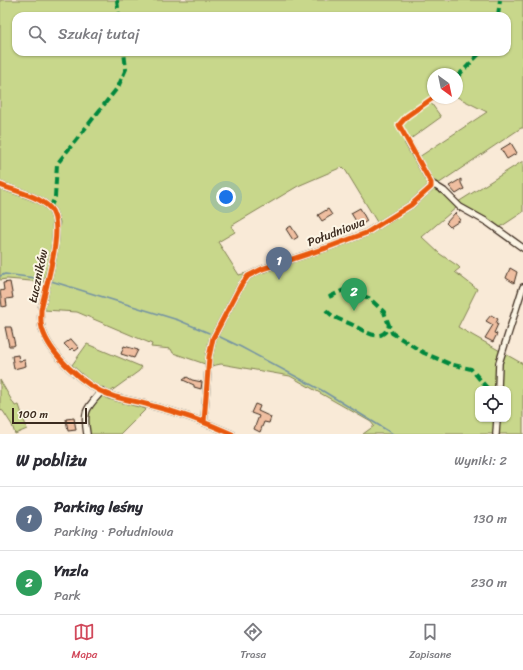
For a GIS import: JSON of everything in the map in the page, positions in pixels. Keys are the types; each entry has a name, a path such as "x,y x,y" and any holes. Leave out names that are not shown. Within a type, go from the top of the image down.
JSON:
{"street":[{"path":"408,142 432,183 444,191 460,207 487,222 523,248"},
{"name":"Południowa","path":"204,422 209,357 213,338 241,285 248,276 262,269 366,233 411,205 431,187 432,183"},
{"name":"Łuczników","path":"0,185 43,202 54,214 56,228 41,310 42,329 64,363 86,381 110,395 150,405 204,422 224,432 232,434"},
{"path":"498,386 499,363 523,287"},
{"path":"87,434 84,419 85,410 102,391"},
{"path":"496,434 497,422"}],"green space":[{"path":"0,0 523,0 523,128 438,184 457,207 422,237 440,254 458,266 460,268 455,272 477,289 458,327 523,364 523,434 363,434 374,426 371,422 290,376 221,364 211,366 173,353 171,349 151,347 152,344 77,312 44,310 57,247 60,222 55,210 47,201 0,182","holes":["427,68 463,68 463,100 487,112 419,157 409,140 441,117 432,104 427,104","342,167 346,171 380,227 324,251 254,276 246,282 219,332 211,336 242,279 250,272 239,275 218,242 235,232 231,226 298,186"]},
{"path":"523,161 523,212 499,228 458,202"},
{"path":"0,189 35,202 46,208 51,214 53,222 52,244 43,282 7,279 0,280"},
{"path":"87,344 142,367 139,371 110,392 92,383 72,365"},
{"path":"0,380 15,406 19,405 27,429 15,434 12,425 3,411 0,410"},
{"path":"102,395 108,399 146,409 121,434 90,434 88,422 89,413 91,408"}],"building":[{"path":"511,143 517,153 507,159 501,149"},
{"path":"461,179 464,189 456,194 449,186"},
{"path":"360,208 367,221 359,226 351,213"},
{"path":"328,209 332,215 322,221 318,215"},
{"path":"455,213 461,220 450,227 446,223"},
{"path":"291,226 298,237 293,240 286,229"},
{"path":"510,268 517,272 514,283 506,278"},
{"path":"10,282 13,298 6,299 7,306 2,307 0,291 4,290 3,283"},
{"path":"491,315 498,319 496,323 498,324 494,333 497,334 493,342 485,338 493,325 486,321"},
{"path":"5,327 11,327 15,345 13,346 9,346"},
{"path":"71,339 79,348 75,351 72,348 70,350 64,344"},
{"path":"124,346 138,350 134,358 121,354"},
{"path":"18,355 19,361 25,360 26,366 14,369 12,356"},
{"path":"187,377 192,380 202,382 201,389 194,387 194,385 183,380"},
{"path":"255,404 260,406 258,411 271,417 269,423 264,422 260,432 254,429 259,416 251,413"},
{"path":"74,418 76,430 68,431 66,419"}],"waterway":[{"path":"0,276 5,274 43,279"},
{"path":"51,281 178,320 209,333"},
{"path":"218,336 323,391 393,434"}],"marked path":[{"path":"117,0 118,12"},
{"path":"498,12 500,0"},
{"path":"50,208 55,197 57,164 118,87 126,69 124,56"},
{"path":"463,71 477,56"},
{"path":"329,297 346,289 369,298 384,312 392,333 424,353 450,364 471,369 485,386"},
{"path":"326,310 335,317 373,335 382,334 386,331 389,325"}],"cycle path":[{"path":"204,422 209,357 213,338 241,285 248,276 262,269 366,233 411,205 431,187 431,183 399,125 407,116 427,102"},
{"path":"0,185 40,200 50,208 54,216 56,228 55,242 50,273 41,310 41,321 46,338 60,359 79,377 100,391 119,398 180,414 232,434"}],"place":[{"name":"Parking leśny","path":"279,280"},
{"name":"Ynzla","path":"354,311"}]}
